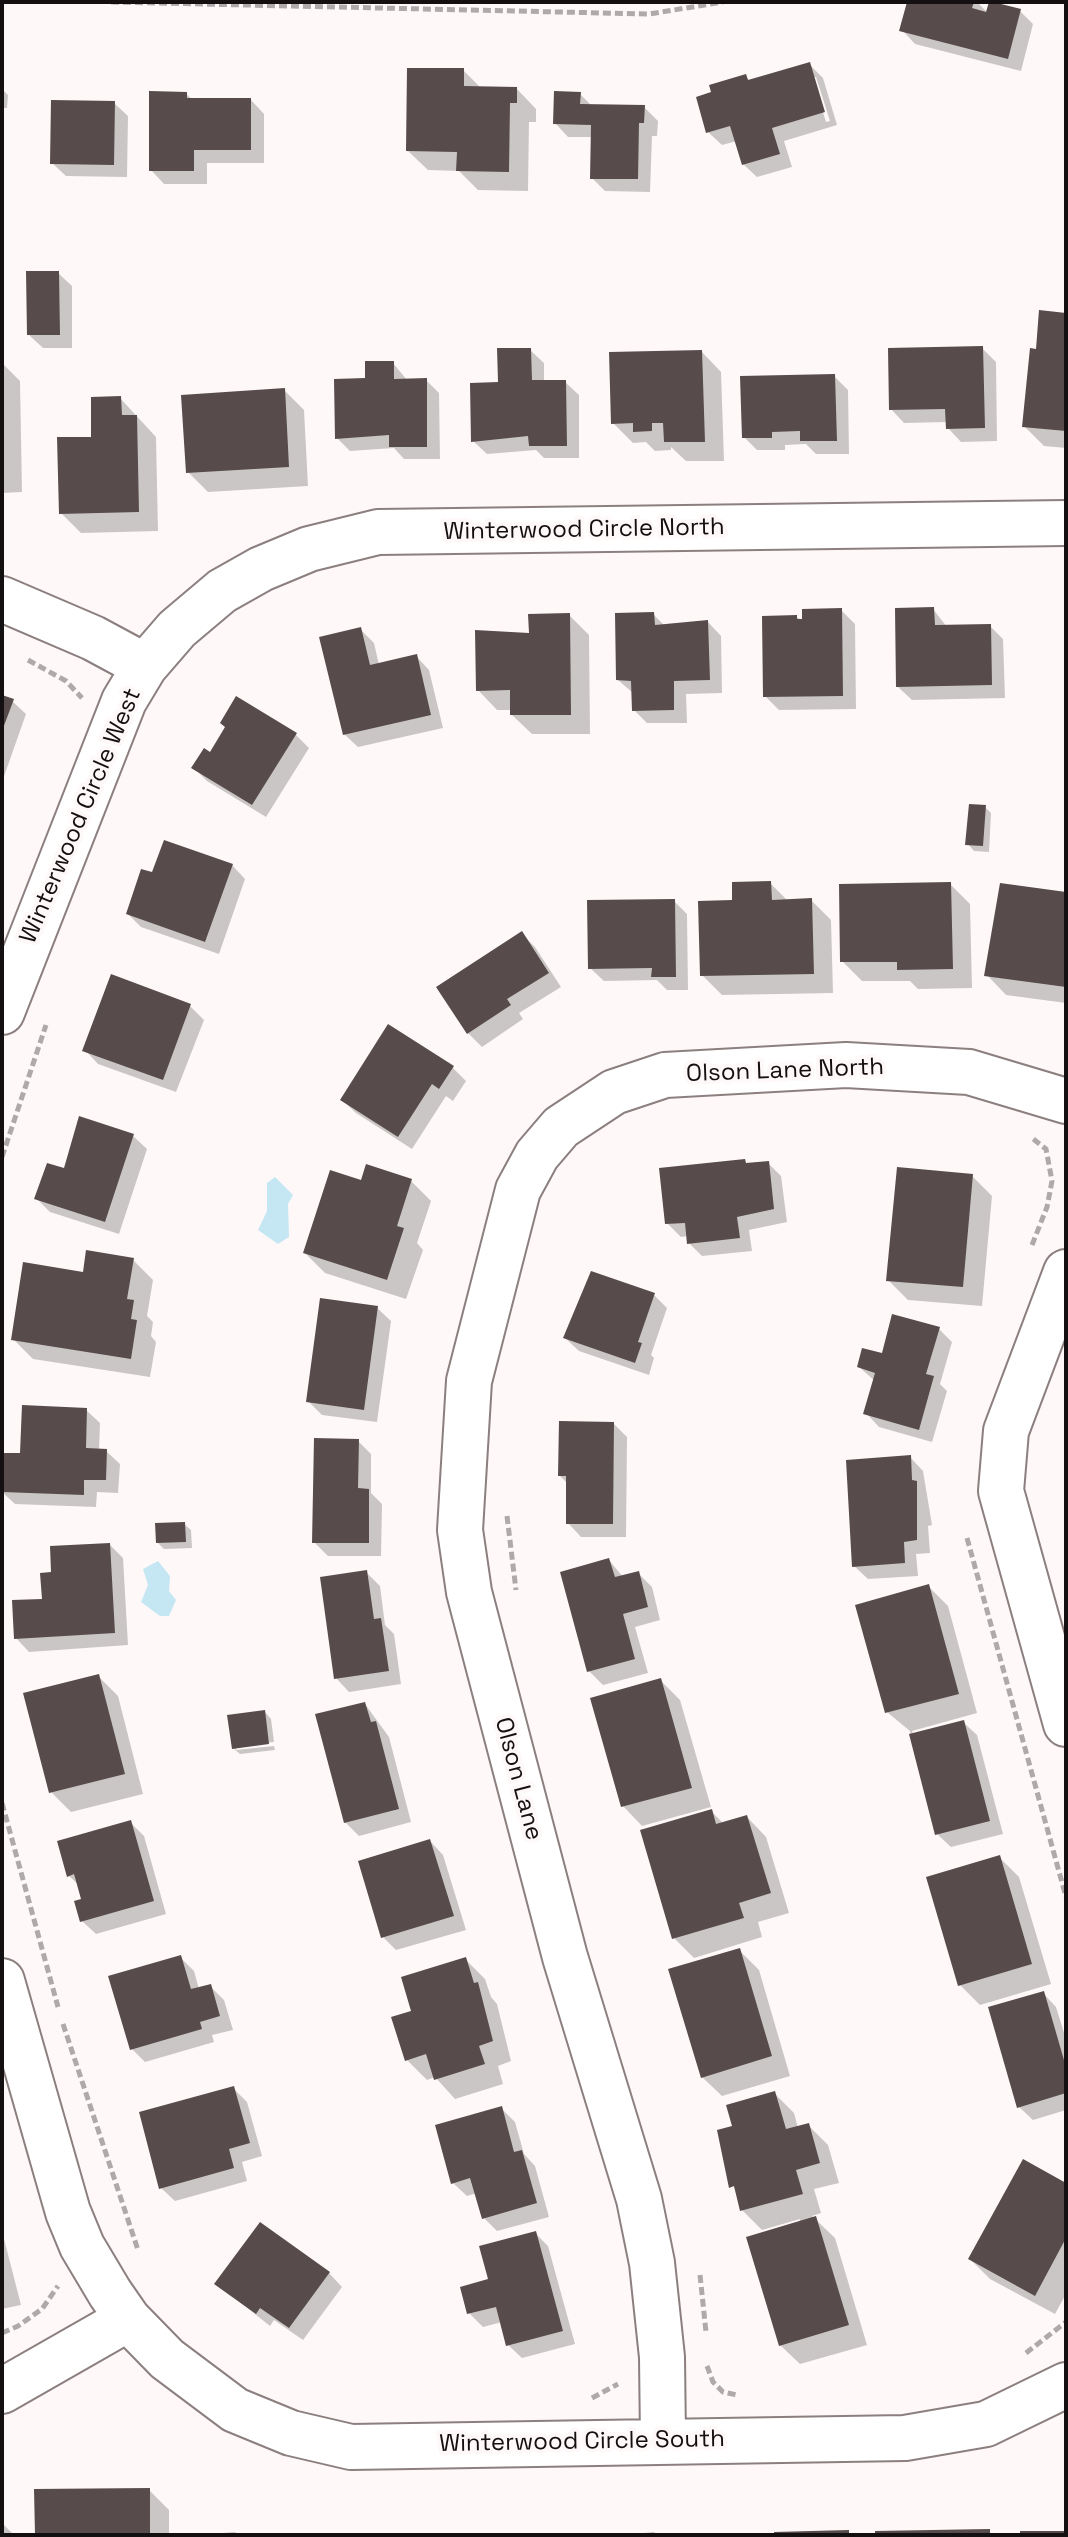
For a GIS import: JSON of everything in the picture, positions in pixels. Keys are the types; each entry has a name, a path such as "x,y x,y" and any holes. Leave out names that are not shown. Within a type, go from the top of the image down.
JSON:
{"street":[{"name":"Winterwood Circle North","path":"145,666 177,629 222,591 261,569 309,549 378,532 1066,523"},
{"path":"2,599 93,638 145,666"},
{"name":"Winterwood Circle West","path":"2,1012 117,719 145,666"},
{"name":"Olson Lane North","path":"561,1127 614,1092 665,1075 846,1065 969,1072 1066,1101"},
{"name":"Olson Lane","path":"561,1127 537,1155 518,1190 469,1381 460,1530 469,1592 557,1926 639,2199 652,2263 662,2366 663,2440"},
{"path":"1047,1264 1006,1431 1001,1491 1066,1724"},
{"path":"2,1981 68,2212 85,2250 128,2319 2,2391"},
{"name":"Winterwood Circle South","path":"128,2319 167,2359 235,2410 291,2433 351,2447 905,2438 986,2424 1066,2385"}],"path":[{"path":"111,2 649,14 723,2"},
{"path":"16,654 66,681 81,697 117,719"},
{"path":"2,1157 48,1022"},
{"path":"1028,1135 1046,1149 1052,1181 1047,1207 1047,1264"},
{"path":"505,1504 517,1597"},
{"path":"966,1534 1066,1897"},
{"path":"2,1803 62,2022 142,2260"},
{"path":"2,2333 42,2309 85,2250"},
{"path":"699,2270 706,2348"},
{"path":"1020,2358 1066,2322"},
{"path":"706,2364 713,2382 723,2392 748,2397"},
{"path":"584,2400 611,2390 641,2367 662,2366"}],"water":[{"path":"275,1177 293,1195 288,1204 289,1237 278,1244 258,1230 267,1211 267,1183"},
{"path":"158,1561 170,1576 169,1591 176,1600 169,1616 160,1616 141,1602 148,1585 143,1569"}],"building":[{"path":"907,2 974,2 972,8 986,12 989,2 993,2 1021,9 1008,59 899,31"},
{"path":"810,62 825,112 772,128 780,154 742,165 730,126 706,133 696,97 711,92 709,85 746,74 748,80"},
{"path":"407,68 464,68 464,86 517,87 517,103 510,103 509,172 456,171 457,152 406,151"},
{"path":"149,91 187,92 187,98 251,98 251,150 194,150 194,171 149,171"},
{"path":"554,91 581,92 580,104 645,105 644,123 639,123 638,179 590,179 591,125 553,124"},
{"path":"51,100 115,101 114,165 50,164"},
{"path":"26,271 59,271 60,335 27,335"},
{"path":"1039,310 1066,313 1066,431 1022,427 1030,348 1036,349"},
{"path":"983,346 985,428 946,429 945,409 889,410 888,348"},
{"path":"497,348 531,348 532,380 566,380 567,446 529,446 528,436 471,442 470,383 498,382"},
{"path":"702,350 705,442 664,442 663,423 652,423 652,431 633,432 633,423 611,424 609,352"},
{"path":"365,361 394,361 394,379 427,378 427,447 389,447 389,435 335,439 334,379 365,378"},
{"path":"835,374 837,441 800,441 800,431 772,432 772,438 742,438 740,376"},
{"path":"285,388 289,467 186,473 181,395"},
{"path":"121,396 122,415 137,415 139,512 59,514 57,437 91,437 91,397"},
{"path":"934,607 935,625 991,624 992,685 896,687 895,608"},
{"path":"842,608 843,696 763,697 762,616 797,615 797,619 802,619 802,609"},
{"path":"654,612 655,625 708,620 710,680 674,681 674,710 632,711 631,681 616,680 615,613"},
{"path":"570,613 571,715 510,715 510,690 476,691 475,630 529,633 528,614"},
{"path":"361,627 370,665 417,654 431,715 343,735 319,637"},
{"path":"2,695 14,699 2,731"},
{"path":"236,696 297,733 252,805 191,768 204,748 210,752 225,727 220,723"},
{"path":"969,804 986,805 983,846 965,845"},
{"path":"164,840 233,864 205,942 126,914 141,869 152,872"},
{"path":"771,881 772,900 812,898 814,974 700,976 698,901 732,900 732,882"},
{"path":"951,882 953,969 897,970 897,962 840,962 839,884"},
{"path":"1000,883 1066,892 1066,987 984,976"},
{"path":"675,899 676,977 651,977 652,968 588,969 587,900"},
{"path":"522,931 549,973 507,999 511,1005 467,1034 436,987"},
{"path":"111,974 191,1004 163,1080 82,1051"},
{"path":"388,1024 454,1066 439,1089 432,1084 398,1137 340,1100"},
{"path":"79,1116 134,1134 105,1222 34,1199 47,1163 64,1168"},
{"path":"745,1159 746,1163 769,1161 774,1209 737,1217 740,1238 687,1244 685,1223 665,1224 659,1168"},
{"path":"366,1164 412,1179 397,1226 404,1228 387,1280 303,1253 330,1170 361,1180"},
{"path":"897,1167 973,1174 963,1287 886,1281"},
{"path":"86,1250 134,1258 127,1299 134,1300 131,1319 137,1320 131,1359 11,1340 23,1262 83,1272"},
{"path":"591,1271 655,1293 638,1342 642,1343 635,1363 563,1338"},
{"path":"320,1298 378,1306 364,1410 306,1402"},
{"path":"892,1314 940,1327 926,1374 934,1376 919,1430 863,1414 875,1373 857,1367 862,1348 882,1353"},
{"path":"22,1405 87,1408 86,1448 107,1449 106,1480 84,1480 84,1495 2,1492 2,1453 20,1453"},
{"path":"559,1421 614,1422 613,1524 566,1524 566,1476 558,1476"},
{"path":"314,1438 359,1439 358,1488 369,1489 369,1543 312,1543"},
{"path":"911,1455 912,1480 917,1481 917,1540 904,1542 905,1563 852,1567 846,1460"},
{"path":"185,1522 186,1542 156,1543 155,1523"},
{"path":"110,1543 115,1633 14,1639 12,1600 42,1599 40,1573 51,1572 50,1546"},
{"path":"609,1558 615,1577 639,1571 648,1607 623,1614 635,1659 587,1672 560,1572"},
{"path":"367,1570 374,1619 381,1618 389,1671 334,1679 320,1577"},
{"path":"929,1584 959,1694 885,1713 855,1605"},
{"path":"99,1674 125,1774 49,1793 23,1693"},
{"path":"661,1678 692,1788 621,1807 590,1698"},
{"path":"365,1702 371,1722 376,1721 399,1809 344,1823 315,1714"},
{"path":"265,1710 269,1744 232,1749 227,1715"},
{"path":"964,1720 990,1821 935,1835 909,1734"},
{"path":"712,1809 716,1824 747,1815 771,1893 739,1903 744,1918 672,1939 640,1830"},
{"path":"131,1820 154,1901 80,1922 74,1901 81,1899 74,1874 67,1877 57,1841"},
{"path":"430,1839 454,1916 381,1938 358,1861"},
{"path":"1000,1855 1032,1964 958,1986 926,1877"},
{"path":"740,1948 772,2056 701,2078 668,1969"},
{"path":"181,1955 191,1989 211,1984 220,2016 200,2022 202,2029 130,2050 108,1976"},
{"path":"466,1957 474,1983 478,1982 493,2041 479,2046 485,2064 434,2080 426,2054 405,2061 391,2017 411,2011 401,1977"},
{"path":"1044,1991 1066,2067 1066,2093 1017,2108 988,2007"},
{"path":"234,2086 250,2143 229,2149 234,2168 159,2189 139,2112"},
{"path":"775,2091 786,2129 809,2123 820,2163 796,2170 803,2194 740,2211 734,2186 729,2188 717,2130 732,2126 726,2105"},
{"path":"502,2106 514,2152 522,2150 537,2203 482,2219 470,2178 451,2184 435,2125"},
{"path":"1023,2159 1066,2183 1066,2238 1035,2296 968,2259"},
{"path":"816,2216 849,2325 779,2346 746,2237"},
{"path":"260,2222 330,2272 289,2328 260,2308 256,2314 214,2284"},
{"path":"536,2231 563,2331 506,2346 496,2307 467,2314 460,2287 488,2279 479,2246"},
{"path":"150,2488 150,2535 35,2535 34,2489"},
{"path":"990,2529 990,2535 875,2535 875,2531"},
{"path":"849,2530 849,2535 774,2535 774,2532"},
{"path":"1020,2531 1066,2531 1066,2535 1020,2535"}]}
